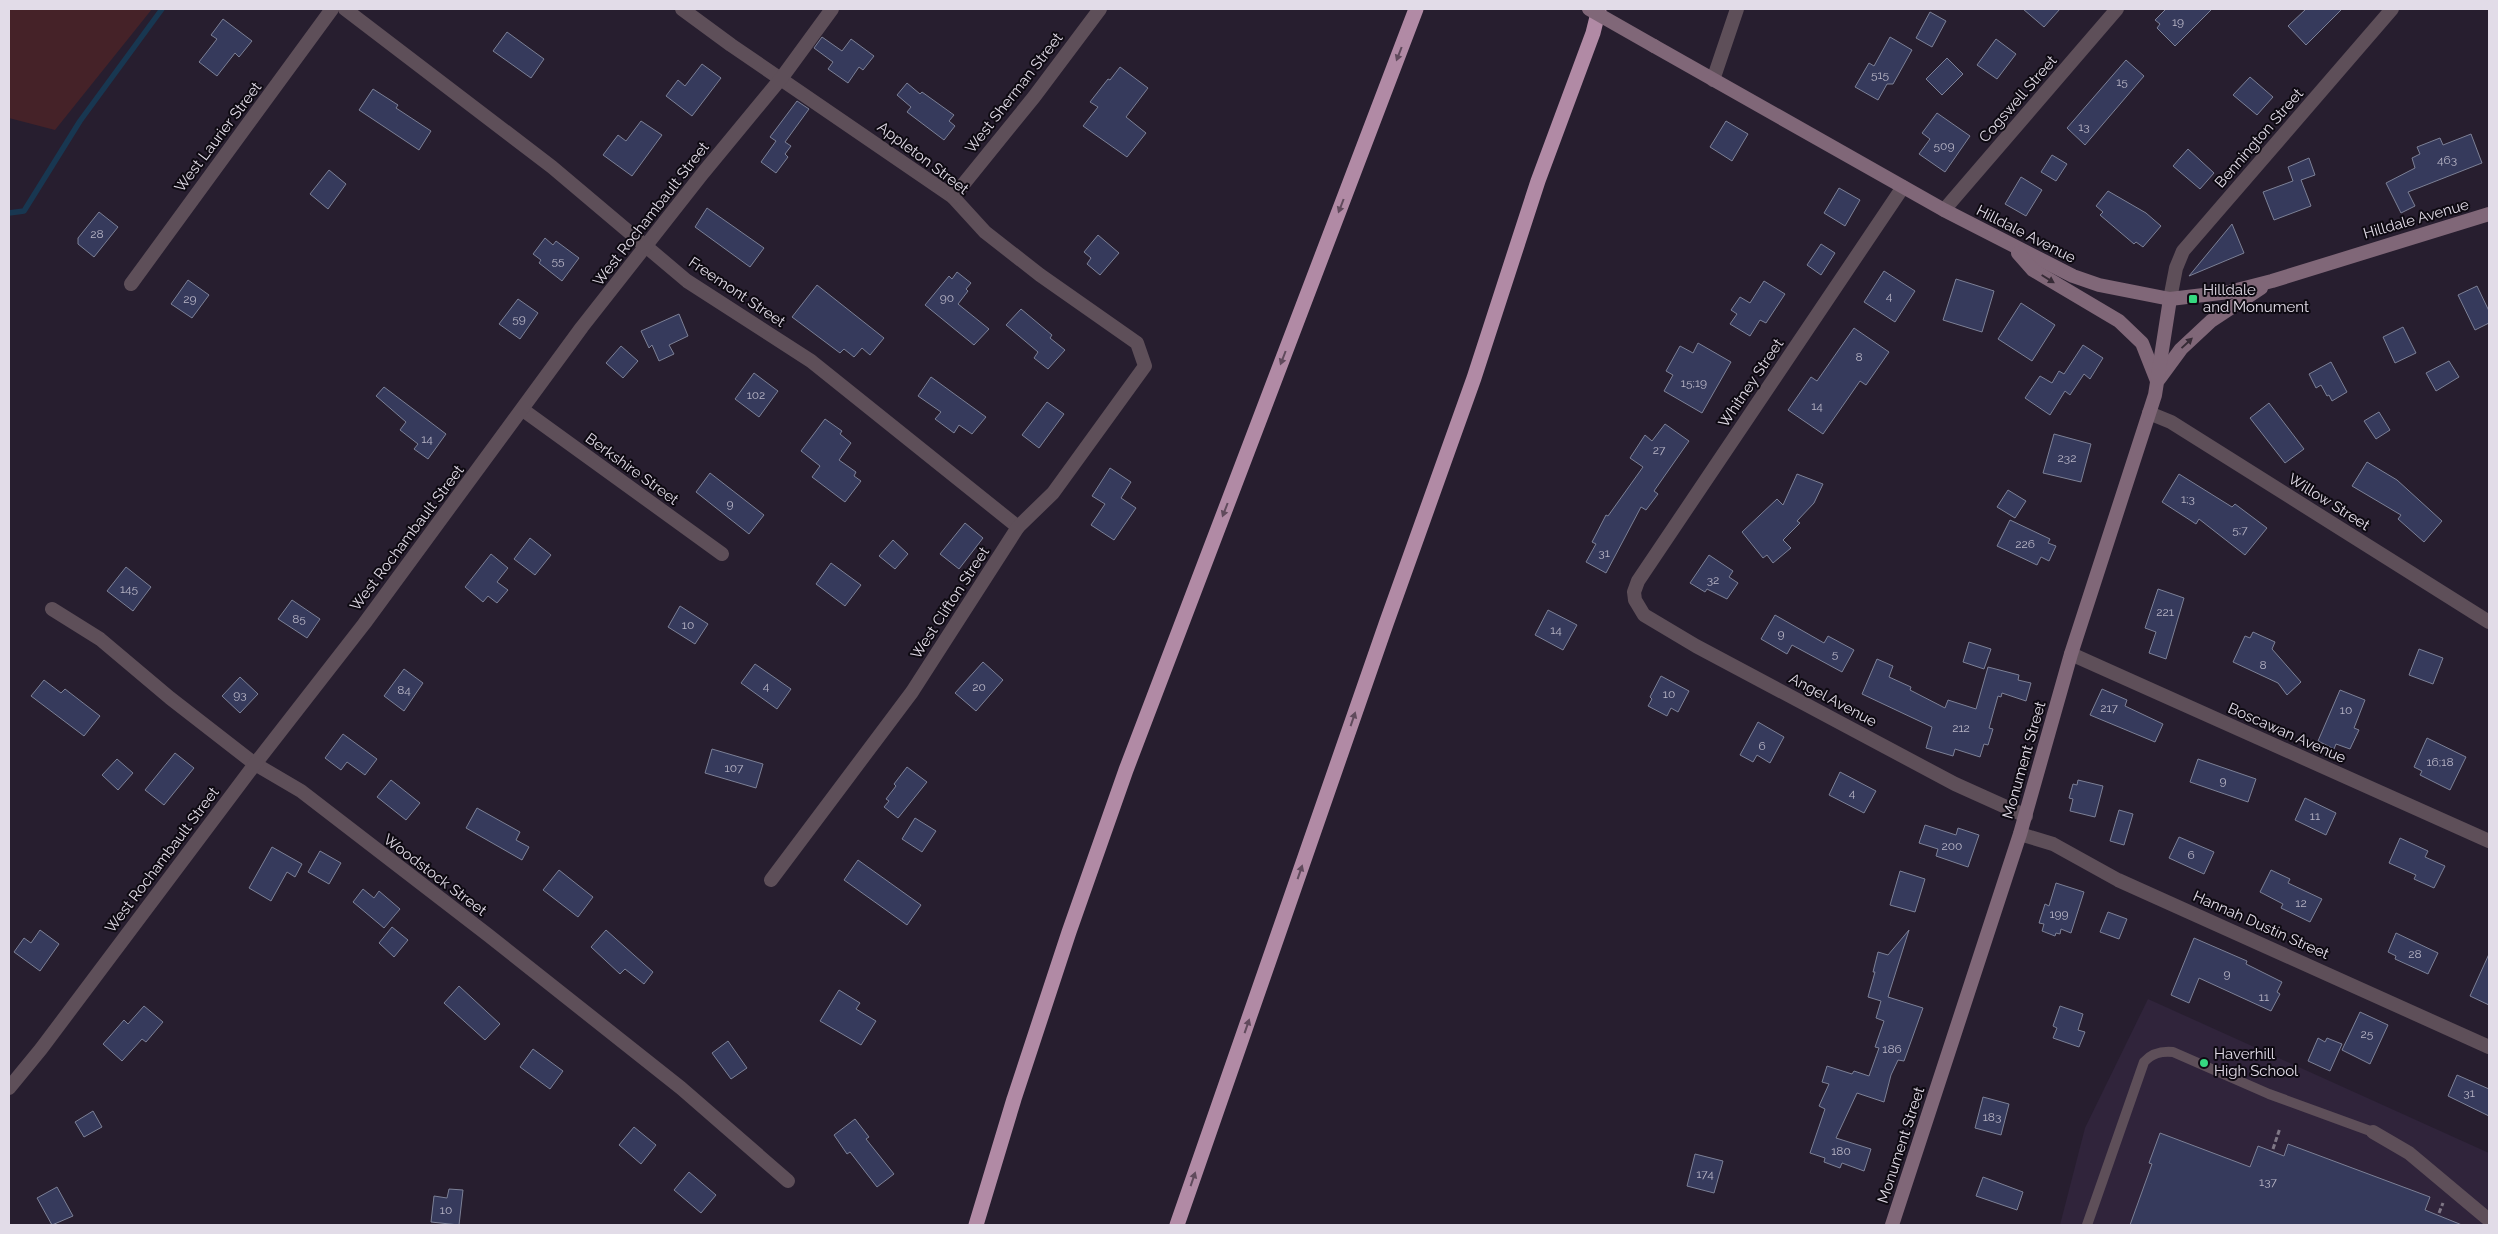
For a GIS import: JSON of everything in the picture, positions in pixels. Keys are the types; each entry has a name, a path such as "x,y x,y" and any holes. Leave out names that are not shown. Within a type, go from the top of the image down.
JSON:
{"highway":[{"path":"976,1225 1014,1099 1066,941 1126,770 1416,9"},
{"path":"1177,1225 1386,624 1474,378 1538,181 1593,33 1599,9"}],"main road":[{"name":"Hilldale Avenue","path":"1589,9 1944,210 2013,247 2073,276 2099,285 2170,299 2229,292 2272,281 2489,214"},
{"path":"2013,247 2033,270 2124,326 2142,343 2157,382"},
{"path":"2157,382 2181,349 2211,321 2272,281"},
{"name":"Monument Street","path":"1892,1225 2026,816 2071,654 2149,413 2157,382 2170,299"}],"street":[{"name":"West Laurier Street","path":"131,284 332,9"},
{"name":"Freemont Street","path":"345,9 552,167 687,281 811,361 1018,526"},
{"name":"Appleton Street","path":"682,9 953,196 993,238 1040,275 1137,343"},
{"name":"West Rochambault Street","path":"9,1088 41,1049 255,764 364,624 523,410 582,327 703,173 782,78 832,9"},
{"name":"West Sherman Street","path":"953,196 1034,97 1100,9"},
{"path":"1713,80 1737,9"},
{"name":"Cogswell Street","path":"1944,210 2117,9"},
{"name":"Bennington Street","path":"2170,299 2176,268 2183,251 2392,9"},
{"name":"Whitney Street","path":"1634,600 1634,592 1638,581 1903,187"},
{"name":"West Clifton Street","path":"771,880 912,692 1018,526 1053,492 1145,366 1137,343"},
{"name":"Berkshire Street","path":"523,410 722,554"},
{"name":"Willow Street","path":"2149,413 2171,422 2489,622"},
{"name":"Angel Avenue","path":"1634,600 1644,615 1696,646 1955,784 2026,816"},
{"name":"Woodstock Street","path":"52,609 100,639 170,698 255,764 301,791 488,935 681,1088 788,1181"},
{"name":"Boscawan Avenue","path":"2071,654 2489,841"},
{"name":"Hannah Dustin Street","path":"2020,834 2053,844 2118,880 2489,1047"},
{"path":"2373,1132 2409,1153 2489,1220"}],"lane":[{"path":"2087,1225 2144,1062 2163,1051 2173,1052 2269,1094 2373,1132"}],"path":[{"path":"2273,1148 2280,1128"}],"shaded area":[{"path":"9,9 152,9 55,130 9,118"},
{"name":"Haverhill High School","path":"2148,999 2489,1153 2489,1225 2060,1225 2085,1128"}],"building":[{"path":"2023,9 2060,9 2044,27"},
{"path":"2166,9 2212,9 2175,46 2157,28 2160,24 2155,20"},
{"path":"2306,9 2342,9 2306,45 2288,26"},
{"path":"1930,12 1946,21 1932,47 1916,38"},
{"path":"223,19 252,41 239,57 235,53 217,76 199,62 217,39 211,35"},
{"path":"507,32 544,59 531,78 493,51"},
{"path":"822,37 842,51 851,39 874,56 863,70 859,67 848,83 828,69 833,62 814,48"},
{"path":"1890,37 1912,50 1893,84 1887,84 1878,100 1855,87 1869,63 1874,66"},
{"path":"1996,39 2016,54 1997,79 1977,65"},
{"path":"1947,58 1963,74 1942,95 1926,79"},
{"path":"2126,60 2144,76 2085,145 2067,128"},
{"path":"702,64 721,78 692,116 666,96 678,80 685,86"},
{"path":"1120,67 1148,88 1126,117 1146,133 1127,157 1083,126 1098,107 1090,102"},
{"path":"2250,77 2273,97 2257,115 2233,95"},
{"path":"907,83 920,94 922,92 954,115 949,121 955,126 944,140 907,112 911,107 897,95"},
{"path":"373,89 398,105 396,108 431,131 419,150 359,110"},
{"path":"797,101 809,109 785,142 791,146 785,154 788,157 776,173 761,162 776,141 770,137"},
{"path":"1937,113 1970,136 1945,172 1919,154 1930,139 1922,133"},
{"path":"641,121 662,135 632,176 603,155 618,135 626,141"},
{"path":"1726,121 1748,134 1732,161 1710,147"},
{"path":"2471,134 2482,163 2408,192 2415,206 2401,213 2386,183 2415,168 2412,158 2420,154 2417,147 2440,138 2443,145"},
{"path":"2188,149 2214,173 2200,189 2173,166"},
{"path":"2052,155 2067,164 2056,181 2041,172"},
{"path":"2309,158 2315,175 2301,180 2311,206 2274,220 2263,192 2293,181 2288,167"},
{"path":"329,170 346,184 328,209 310,194"},
{"path":"2021,177 2042,190 2026,216 2005,204"},
{"path":"1839,188 1860,200 1845,226 1824,213"},
{"path":"2108,191 2146,213 2161,226 2143,247 2136,242 2134,244 2100,215 2103,212 2096,206"},
{"path":"707,208 764,248 750,267 695,227"},
{"path":"99,212 118,227 94,257 78,244 78,238"},
{"path":"2232,224 2244,253 2189,276"},
{"path":"1098,235 1119,253 1100,275 1087,264 1091,258 1084,252"},
{"path":"545,238 553,245 556,241 579,258 562,281 539,263 541,260 533,254"},
{"path":"1821,244 1835,253 1821,275 1807,265"},
{"path":"1884,271 1915,291 1895,322 1864,302"},
{"path":"957,272 971,283 966,289 968,291 958,304 989,329 974,345 925,305 949,276 952,279"},
{"path":"1956,279 1994,291 1982,332 1943,320"},
{"path":"188,280 209,295 192,318 171,304"},
{"path":"1764,281 1785,294 1766,323 1760,320 1750,336 1730,324 1737,314 1731,310 1740,297 1750,303"},
{"path":"817,285 884,338 870,355 862,348 854,357 844,349 840,353 792,317"},
{"path":"2477,286 2489,311 2489,323 2475,330 2458,295"},
{"path":"518,299 538,313 520,339 499,324"},
{"path":"2021,303 2055,325 2032,361 1998,339"},
{"path":"1021,309 1052,335 1050,338 1065,350 1048,369 1034,358 1038,352 1006,325"},
{"path":"679,314 688,336 669,345 674,354 659,361 652,345 649,348 641,331"},
{"path":"2403,327 2416,353 2395,363 2383,337"},
{"path":"1854,328 1889,352 1866,385 1860,381 1823,434 1788,410 1811,377 1817,381"},
{"path":"1698,343 1731,362 1702,413 1664,391 1673,375 1666,371 1680,346 1693,353"},
{"path":"2083,345 2103,358 2090,379 2084,374 2070,395 2065,391 2050,415 2025,398 2040,376 2052,383 2059,371 2064,374"},
{"path":"621,346 638,361 623,378 606,363"},
{"path":"2449,361 2459,377 2436,391 2426,373"},
{"path":"2331,362 2347,392 2332,401 2321,385 2316,388 2309,374"},
{"path":"754,373 778,391 759,417 735,399"},
{"path":"931,377 986,417 972,434 959,425 954,433 935,419 941,412 918,396"},
{"path":"384,387 446,434 428,459 414,449 418,444 400,430 406,422 376,396"},
{"path":"1047,402 1064,414 1039,448 1022,435"},
{"path":"2269,403 2304,449 2285,463 2250,418"},
{"path":"2379,412 2390,430 2376,439 2364,421"},
{"path":"825,419 842,431 840,434 851,443 839,460 856,472 854,476 861,481 845,502 812,477 820,466 801,451"},
{"path":"1665,424 1689,441 1654,491 1658,494 1646,510 1641,507 1606,573 1586,562 1596,544 1592,542 1606,515 1608,516 1643,467 1630,458 1645,435 1652,441"},
{"path":"2054,434 2091,444 2081,482 2043,473"},
{"path":"2367,462 2397,480 2442,521 2424,542 2398,519 2401,515 2352,486"},
{"path":"1110,468 1131,482 1121,498 1136,508 1114,540 1091,525 1105,504 1092,496"},
{"path":"710,473 764,515 749,534 696,492"},
{"path":"1797,474 1823,484 1814,503 1797,521 1800,523 1783,540 1791,548 1773,563 1767,555 1763,558 1742,532 1777,499 1783,505"},
{"path":"2179,474 2232,507 2235,504 2267,528 2245,555 2199,519 2196,524 2162,502"},
{"path":"2008,490 2026,501 2015,518 1997,507"},
{"path":"2010,520 2050,539 2048,543 2056,546 2049,561 2041,557 2037,565 1997,546"},
{"path":"965,523 983,538 959,569 940,554"},
{"path":"530,538 551,555 535,575 514,559"},
{"path":"893,540 908,554 895,569 879,556"},
{"path":"491,554 508,568 497,582 508,590 497,603 488,596 483,602 465,587"},
{"path":"1709,555 1733,571 1729,577 1738,583 1727,599 1707,589 1705,592 1690,583"},
{"path":"831,563 861,585 845,606 816,584"},
{"path":"126,567 151,587 133,611 107,591"},
{"path":"2158,589 2184,598 2166,659 2149,653 2156,632 2145,628"},
{"path":"292,600 320,619 307,638 278,619"},
{"path":"680,606 708,624 695,644 668,627"},
{"path":"1548,610 1577,625 1563,650 1535,635"},
{"path":"1775,615 1824,643 1828,636 1854,650 1842,672 1792,645 1787,654 1761,639"},
{"path":"2253,632 2275,642 2272,649 2301,682 2287,695 2278,683 2233,662 2245,636 2250,638"},
{"path":"1969,642 1991,649 1984,669 1963,662"},
{"path":"2419,649 2443,658 2433,684 2409,675"},
{"path":"1877,659 1893,666 1889,677 1911,687 1910,690 1945,708 1948,700 1976,709 1988,667 2019,675 2018,680 2031,683 2026,701 2002,693 2001,697 1998,696 1989,728 1993,729 1988,745 1984,744 1980,757 1955,749 1953,756 1926,748 1932,727 1862,694"},
{"path":"983,662 1003,680 976,711 955,693"},
{"path":"755,664 791,689 777,709 741,683"},
{"path":"404,669 423,683 404,711 384,696"},
{"path":"1661,676 1689,691 1678,712 1671,708 1667,716 1648,706 1652,699 1650,697"},
{"path":"240,677 258,694 240,713 222,696"},
{"path":"44,680 61,693 65,689 100,716 84,736 31,696"},
{"path":"2102,689 2127,700 2125,706 2163,724 2155,742 2090,715"},
{"path":"2340,690 2365,700 2354,728 2359,730 2350,749 2336,744 2334,749 2318,741"},
{"path":"1758,722 1784,737 1770,763 1757,755 1753,762 1740,755"},
{"path":"343,734 377,759 365,775 347,762 341,770 325,758"},
{"path":"2427,738 2466,757 2450,790 2420,775 2422,771 2414,767"},
{"path":"712,749 763,764 756,788 705,773"},
{"path":"175,753 194,768 164,805 145,790"},
{"path":"117,759 133,773 118,790 102,775"},
{"path":"2198,759 2256,779 2248,802 2190,782"},
{"path":"907,767 927,782 898,818 884,807 889,801 886,799 896,786 894,784"},
{"path":"1840,772 1876,791 1864,813 1829,795"},
{"path":"391,780 420,803 406,820 377,797"},
{"path":"2078,780 2103,786 2095,817 2070,811 2073,799 2069,798 2073,784 2077,785"},
{"path":"2305,798 2336,813 2326,835 2295,820"},
{"path":"477,808 520,832 516,840 529,847 522,860 466,828"},
{"path":"2119,810 2133,814 2124,845 2110,841"},
{"path":"915,818 936,831 922,852 902,839"},
{"path":"1925,825 1956,835 1958,828 1979,835 1968,867 1936,856 1938,849 1919,843"},
{"path":"2179,837 2214,852 2204,874 2169,858"},
{"path":"2400,838 2428,851 2425,857 2445,866 2434,888 2414,879 2416,875 2389,863"},
{"path":"272,847 302,864 295,877 287,872 271,901 249,888"},
{"path":"320,851 341,863 329,884 308,872"},
{"path":"858,860 921,905 907,925 844,880"},
{"path":"559,870 593,897 578,917 543,890"},
{"path":"2271,870 2290,879 2288,883 2322,899 2310,922 2281,908 2283,904 2260,892"},
{"path":"1900,871 1925,879 1915,912 1890,905"},
{"path":"2056,883 2084,892 2071,933 2061,929 2060,934 2056,933 2055,936 2042,931 2044,924 2039,923 2045,904 2049,906"},
{"path":"363,889 374,898 379,891 400,909 384,928 353,902"},
{"path":"2108,912 2127,919 2119,939 2100,932"},
{"path":"392,927 408,940 394,957 379,943"},
{"path":"40,930 59,944 40,971 14,952 24,938 31,943"},
{"path":"606,930 653,972 644,984 625,969 620,974 591,947"},
{"path":"1909,930 1888,997 1923,1008 1904,1061 1898,1060 1891,1075 1884,1102 1857,1093 1836,1138 1871,1149 1864,1171 1842,1163 1840,1168 1824,1162 1825,1158 1810,1153 1825,1109 1819,1106 1829,1084 1822,1082 1827,1066 1852,1074 1854,1071 1869,1076 1879,1048 1875,1047 1884,1021 1876,1018 1881,1001 1868,997 1878,952 1888,955"},
{"path":"2396,933 2438,953 2428,974 2395,959 2396,956 2388,952"},
{"path":"2194,938 2247,961 2246,964 2282,982 2277,992 2280,994 2271,1011 2199,978 2189,1003 2171,995"},
{"path":"2489,954 2489,1005 2470,996"},
{"path":"459,986 500,1024 485,1040 444,1003"},
{"path":"839,990 860,1003 856,1009 876,1021 861,1045 820,1021"},
{"path":"144,1006 163,1022 146,1042 142,1039 122,1061 103,1044 124,1020 128,1024"},
{"path":"2060,1006 2083,1014 2078,1030 2085,1032 2079,1047 2053,1038 2057,1028 2053,1026"},
{"path":"2360,1012 2388,1025 2370,1064 2342,1050"},
{"path":"2318,1038 2325,1042 2327,1038 2342,1044 2330,1071 2308,1061"},
{"path":"728,1041 747,1068 731,1079 712,1053"},
{"path":"533,1049 563,1071 550,1089 520,1067"},
{"path":"2457,1075 2489,1089 2489,1116 2448,1096"},
{"path":"1983,1097 2009,1104 2001,1135 1975,1128"},
{"path":"93,1111 102,1127 84,1137 75,1122"},
{"path":"855,1119 869,1137 866,1139 894,1174 877,1187 850,1152 847,1154 834,1135"},
{"path":"634,1127 656,1145 641,1164 619,1145"},
{"path":"2160,1133 2250,1167 2258,1146 2284,1156 2288,1144 2430,1197 2425,1210 2462,1225 2130,1225 2152,1164 2149,1163"},
{"path":"1695,1154 1723,1161 1714,1193 1687,1186"},
{"path":"689,1172 716,1195 701,1213 674,1190"},
{"path":"1983,1177 2023,1192 2017,1210 1976,1196"},
{"path":"57,1187 73,1216 52,1225 37,1198"},
{"path":"449,1189 463,1190 459,1225 431,1222 434,1196 447,1198"}],"waterway":[{"path":"9,213 24,211 80,121 162,9"}],"place":[{"name":"Hilldale and Monument","path":"2193,299"},
{"name":"Haverhill High School","path":"2204,1063"}]}
